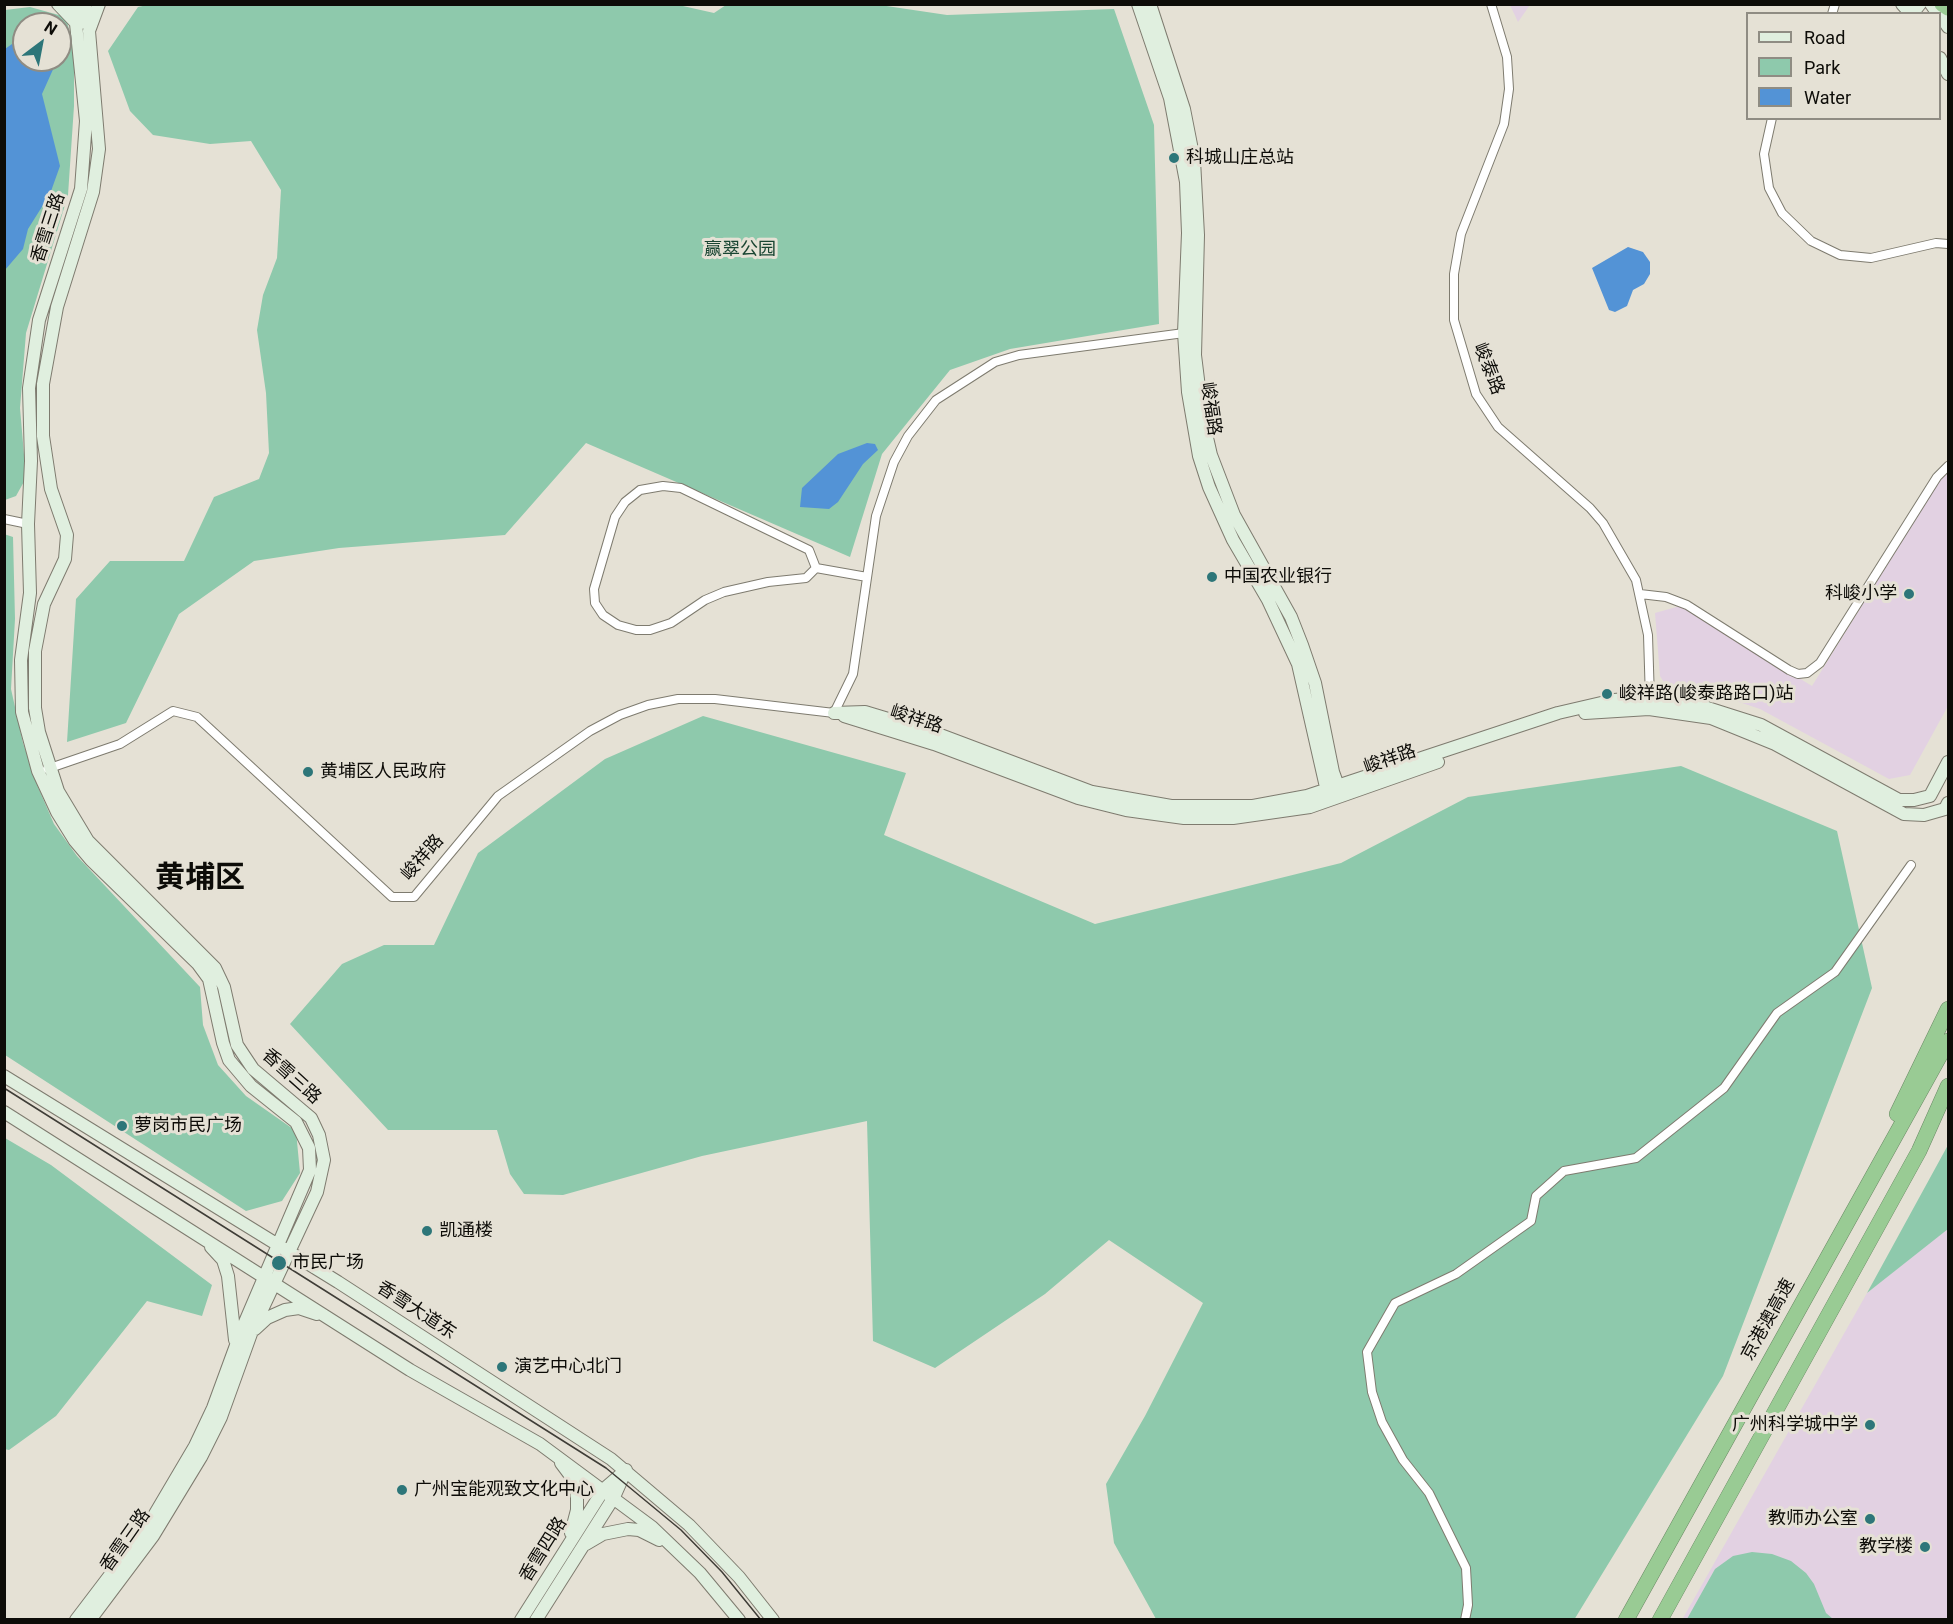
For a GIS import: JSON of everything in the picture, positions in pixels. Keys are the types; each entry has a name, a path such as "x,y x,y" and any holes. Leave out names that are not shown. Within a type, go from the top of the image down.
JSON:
{"highway":[{"path":"1942,4 1948,8"},
{"path":"1858,1199 1948,1009"},
{"name":"京港澳高速","path":"1626,1620 1858,1199 1948,1041"},
{"path":"1919,1151 1948,1086"},
{"path":"1660,1620 1919,1151 1948,1105"}],"street":[{"path":"58,4 83,28 99,4"},
{"name":"香雪三路","path":"74,4 83,28 99,149 93,192 57,307 45,363 43,436 51,489 67,535 65,559 44,604 35,651 35,708 44,770 88,841 215,968 224,987 237,1045 245,1060 261,1077 299,1106 310,1118 319,1136 324,1170 290,1252 269,1279 236,1345 213,1408 177,1479 149,1524 76,1620"},
{"name":"香雪三路","path":"86,4 83,28 86,121 81,189 38,329 29,388 30,593 24,631 22,712 57,812 91,860 198,964 209,980 223,1043 238,1074 288,1114 304,1134 309,1148 310,1170 277,1245 252,1332 221,1417 201,1457 153,1536 90,1620"},
{"name":"峻福路","path":"1138,4 1170,98 1186,182 1188,233 1185,333 1188,392 1199,456 1209,487 1233,540 1268,600 1299,664 1334,793"},
{"name":"峻福路","path":"1150,4 1184,109 1194,159 1198,235 1195,355 1203,420 1211,455 1234,515 1291,617 1302,645 1315,683 1334,793"},
{"name":"峻泰路","path":"1491,4 1506,57 1509,89 1504,124 1461,234 1454,274 1455,320 1463,355 1476,394 1498,427 1590,508 1621,552 1636,580 1648,635 1649,703"},
{"path":"1941,60 1948,74"},
{"path":"1772,120 1764,154 1769,188 1782,213 1812,242 1840,255 1871,258 1936,243 1948,243"},
{"path":"834,713 853,674 876,516 894,462 908,436 936,400 994,362 1018,355 1185,333"},
{"path":"1640,594 1666,597 1687,605 1790,670 1798,674 1808,673 1820,663 1919,506 1948,466"},
{"path":"663,486 681,488 809,550 816,568 806,578 768,582 724,592 705,600 671,623 650,630 636,630 618,625 603,615 595,603 594,589 615,517 625,502 640,490 663,486"},
{"path":"4,519 28,524"},
{"path":"816,568 867,577"},
{"name":"峻祥路","path":"44,770 120,744 173,711 197,717 392,897 414,897 498,796 590,731 620,715 648,705 678,699 715,699 834,713 934,744 1050,789 1126,810 1184,818 1233,818 1282,812 1566,711 1614,700 1698,705 1761,725 1899,800 1914,800 1930,795 1948,762"},
{"name":"峻祥路","path":"1649,703 1711,718 1743,729 1810,762 1904,814 1924,815 1947,806"},
{"path":"1465,1620 1468,1605 1466,1568 1429,1493 1403,1460 1382,1422 1372,1392 1367,1352 1395,1303 1456,1274 1531,1221 1536,1196 1564,1170 1636,1158 1724,1088 1777,1013 1835,972 1911,865"},
{"name":"香雪大道东","path":"4,1076 290,1252 626,1470 702,1538 773,1620"},
{"path":"4,1112 338,1324 540,1444 604,1489 680,1553 739,1620"},
{"path":"194,1233 223,1260 232,1293 236,1345"},
{"path":"252,1332 276,1313 292,1308 311,1311 338,1324"},
{"path":"540,1444 563,1466 577,1490 577,1510 569,1542"},
{"name":"香雪四路","path":"521,1620 604,1489 626,1470"},
{"name":"香雪四路","path":"536,1620 614,1497 626,1470"},
{"path":"583,1546 603,1534 628,1529 653,1536 680,1553"}],"shaded area":[{"path":"1510,5 1530,5 1518,22"},
{"name":"科峻小学","path":"1948,472 1948,706 1910,775 1889,779 1760,709 1715,694 1665,684 1660,676 1655,613 1680,606 1812,686 1939,482"},
{"name":"广州科学城中学","path":"1947,1228 1948,1619 1682,1620 1867,1293"}],"green space":[{"name":"赢翠公园","path":"152,4 674,4 714,13 726,5 873,4 947,15 1114,9 1154,125 1159,324 1010,349 950,370 882,454 850,557 586,443 505,535 339,548 254,561 179,614 126,723 67,742 76,599 110,561 184,561 214,497 259,479 269,453 266,393 257,330 263,295 277,258 281,190 251,141 210,144 153,135 130,111 108,51 138,7"},
{"path":"30,7 48,12 12,12 12,72 72,72 72,42 74,106 68,195 26,333 20,408 26,478 16,496 5,500 5,10"},
{"name":"市民广场","path":"4,534 13,537 15,619 11,689 23,743 38,787 54,824 77,856 200,987 203,1025 218,1065 246,1096 296,1131 300,1173 282,1201 246,1211 5,1055"},
{"path":"703,716 906,773 884,835 1095,924 1341,863 1468,797 1681,766 1837,831 1872,988 1723,1376 1574,1620 1156,1619 1114,1543 1106,1484 1145,1416 1203,1303 1109,1240 1045,1294 935,1368 873,1341 867,1121 702,1156 563,1195 524,1194 510,1174 497,1130 388,1130 290,1024 342,964 384,945 434,945 478,853 605,759"},
{"path":"5,1138 51,1165 212,1285 202,1316 147,1301 56,1416 9,1450 4,1449"},
{"path":"1948,1145 1948,1229 1867,1293"},
{"path":"1752,1552 1772,1554 1791,1561 1806,1573 1814,1584 1826,1613 1833,1619 1687,1619 1715,1569 1733,1556"}],"water":[{"path":"12,44 12,72 52,72 42,94 60,166 50,194 28,229 23,249 5,270 5,49"},
{"path":"1628,247 1643,252 1650,262 1650,274 1644,284 1633,290 1627,306 1615,312 1609,310 1592,268"},
{"path":"867,443 875,444 878,450 863,464 838,502 829,509 800,507 802,488 838,454"}],"tram line":[{"path":"4,1088 606,1468 681,1530 722,1572 761,1620"}],"place":[{"name":"科城山庄总站","path":"1174,158"},
{"name":"中国农业银行","path":"1212,577"},
{"name":"科峻小学","path":"1909,594"},
{"name":"峻祥路(峻泰路路口)站","path":"1607,694"},
{"name":"黄埔区人民政府","path":"308,772"},
{"name":"萝岗市民广场","path":"122,1126"},
{"name":"凯通楼","path":"427,1231"},
{"name":"市民广场","path":"279,1263"},
{"name":"演艺中心北门","path":"502,1367"},
{"name":"广州科学城中学","path":"1870,1425"},
{"name":"广州宝能观致文化中心","path":"402,1490"},
{"name":"教师办公室","path":"1870,1519"},
{"name":"教学楼","path":"1925,1547"}],"district":[{"name":"黄埔区","path":"200,879"}]}
